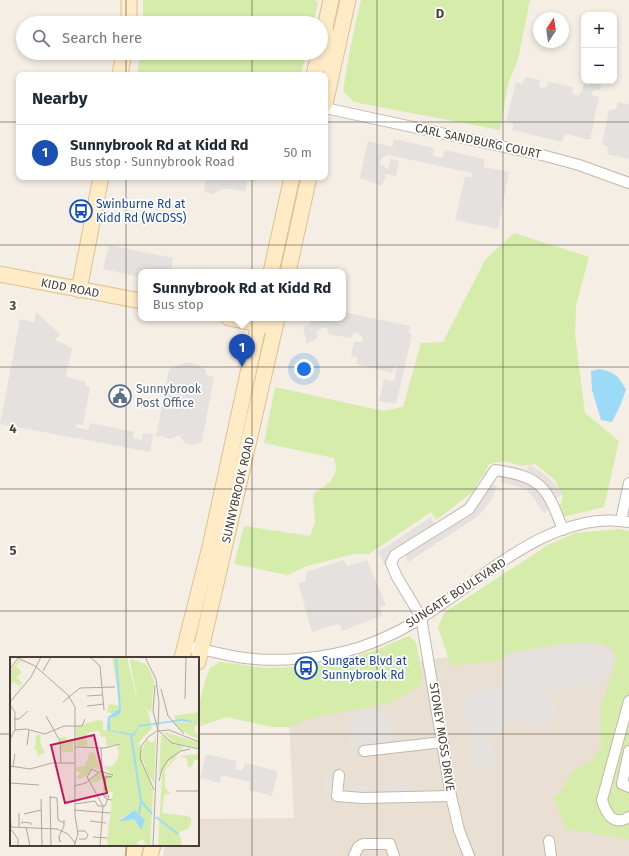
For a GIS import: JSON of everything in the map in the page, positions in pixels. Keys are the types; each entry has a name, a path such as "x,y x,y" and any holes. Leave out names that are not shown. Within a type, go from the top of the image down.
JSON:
{"main road":[{"path":"129,0 129,16"},
{"path":"328,16 331,0"},
{"path":"328,90 348,0"},
{"path":"121,72 123,60"},
{"path":"315,72 317,60"},
{"path":"323,72 325,60"},
{"path":"79,290 100,180"},
{"path":"272,269 291,180"},
{"path":"289,269 308,180"},
{"name":"KIDD ROAD","path":"0,274 138,300"},
{"path":"260,321 276,323"},
{"name":"SUNNYBROOK ROAD","path":"183,652 210,547 260,321"},
{"name":"SUNNYBROOK ROAD","path":"200,656 276,323"},
{"path":"133,856 136,846"},
{"path":"150,856 153,846"}],"street":[{"name":"CARL SANDBURG COURT","path":"328,109 542,155 579,165 629,183"},
{"path":"422,617 397,577 391,562 395,555 468,509 495,470 517,474 537,483 551,499 563,530"},
{"path":"625,521 629,483"},
{"name":"SUNGATE BOULEVARD","path":"183,652 200,656 263,659 316,656 362,646 407,626 422,617 533,543 563,530 603,520 625,521"},
{"name":"STONEY MOSS DRIVE","path":"422,617 451,796 459,830 469,856"},
{"path":"629,701 602,800 606,813 614,819 624,820 629,816"},
{"path":"364,751 443,742"},
{"path":"629,751 622,784 629,787"},
{"path":"339,775 337,796 363,798 451,796"},
{"path":"549,841 551,856"},
{"path":"354,856 358,847 363,844 390,844 394,856"}],"shaded area":[{"path":"526,77 540,80 539,86 542,88 547,87 548,82 573,87 572,93 578,96 581,93 584,84 601,84 600,90 594,90 592,92 592,95 599,97 590,140 566,134 562,142 512,130 514,124 506,121 516,82 522,84"},
{"path":"618,102 629,104 629,159 607,154 608,147 602,144 609,110 616,109"},
{"path":"394,139 434,148 433,155 440,158 443,157 445,150 484,159 484,167 509,172 498,229 455,220 465,177 472,177 472,173 388,155 382,158 379,163 388,169 391,159 399,161 396,176 386,174 382,186 360,178 368,141 392,147"},
{"path":"206,180 256,180 256,182 247,181 246,192 223,189 212,194 204,192"},
{"path":"109,245 173,258 171,269 138,269 138,276 103,269"},
{"path":"36,312 60,334 55,340 72,348 66,377 86,382 85,386 90,387 83,425 77,424 76,427 88,430 90,423 134,432 133,438 140,440 142,439 143,433 153,434 150,452 0,424 20,319 34,322"},
{"path":"346,313 410,326 409,333 412,335 396,404 379,401 384,379 394,381 397,366 394,366 392,373 356,364 358,358 351,356 354,342 362,342 363,339 361,335 354,332 351,338 328,334 327,328 325,327 316,331 318,338 307,344 303,327 311,324 310,321 346,321"},
{"path":"187,362 198,365 206,370 206,375 214,377 202,441 193,445 185,443 179,435 170,439 161,436 156,437 169,369"},
{"path":"496,465 515,466 526,470 530,465 554,483 562,494 556,498 557,502 544,513 530,493 522,488 501,482 502,476 496,474 491,484 497,486 492,499 484,510 474,519 408,562 405,556 402,556 398,561 385,565 378,552 431,517 434,522 438,522 465,503 478,487 485,472"},
{"path":"344,560 347,566 367,560 386,605 380,608 383,615 342,631 341,626 337,624 312,632 298,583 306,581 306,572"},
{"path":"629,628 629,856 163,856 165,846 199,846 199,819 294,818 287,681"},
{"path":"576,644 585,644 615,652 607,682 601,681 597,688 586,684 554,691 553,684 545,684 543,686 544,694 551,693 555,714 549,715 549,724 533,727 532,720 509,723 496,737 485,738 486,743 493,742 496,764 473,768 470,753 476,752 477,750 471,743 473,722 466,722 463,701 469,700 469,693 500,687 502,695 505,694 505,661 510,655"},
{"path":"382,708 384,715 391,714 394,739 388,741 389,752 360,754 359,746 351,746 348,721 353,720 354,713"},
{"path":"206,754 236,761 236,769 242,771 245,763 278,771 272,796 249,790 250,782 225,776 221,776 220,783 200,778"},
{"path":"343,772 341,794 348,793 348,786 374,786 374,792 382,793 384,786 408,785 410,802 347,804 332,802 332,796 325,795 327,773"}],"green space":[{"path":"143,0 315,0 318,3 315,16 143,16"},
{"path":"361,0 530,0 518,59 508,84 500,130 354,102 343,91 350,49"},
{"path":"140,60 304,60 302,72 138,72"},
{"path":"514,233 589,257 576,305 575,335 585,413 619,441 604,507 563,517 560,505 563,498 555,480 535,464 521,466 504,461 489,464 473,492 436,520 431,512 369,554 354,554 307,566 287,575 234,564 244,526 310,536 315,523 313,494 328,484 336,470 334,458 264,443 275,387 383,411 403,407 421,343 443,342 485,260"},
{"path":"618,529 629,531 629,839 566,829 553,796 560,793 572,772 591,761 601,747 600,711 616,660 611,648 599,643 566,643 511,652 497,661 451,666 438,627 444,613 548,545 575,533"},
{"path":"409,636 416,642 422,673 421,685 393,702 313,718 288,727 272,727 226,717 199,727 201,697 207,675 210,668 220,662 266,668 296,667 339,661 379,649"}],"water":[{"path":"599,369 616,375 626,390 612,422 601,420 592,390 591,371"}],"place":[{"name":"Swinburne Rd at Kidd Rd (WCDSS)","path":"81,211"},
{"name":"Sunnybrook Rd at Kidd Rd","path":"242,367"},
{"name":"Sunnybrook Post Office","path":"120,396"},
{"name":"Sungate Blvd at Sunnybrook Rd","path":"306,668"}]}
